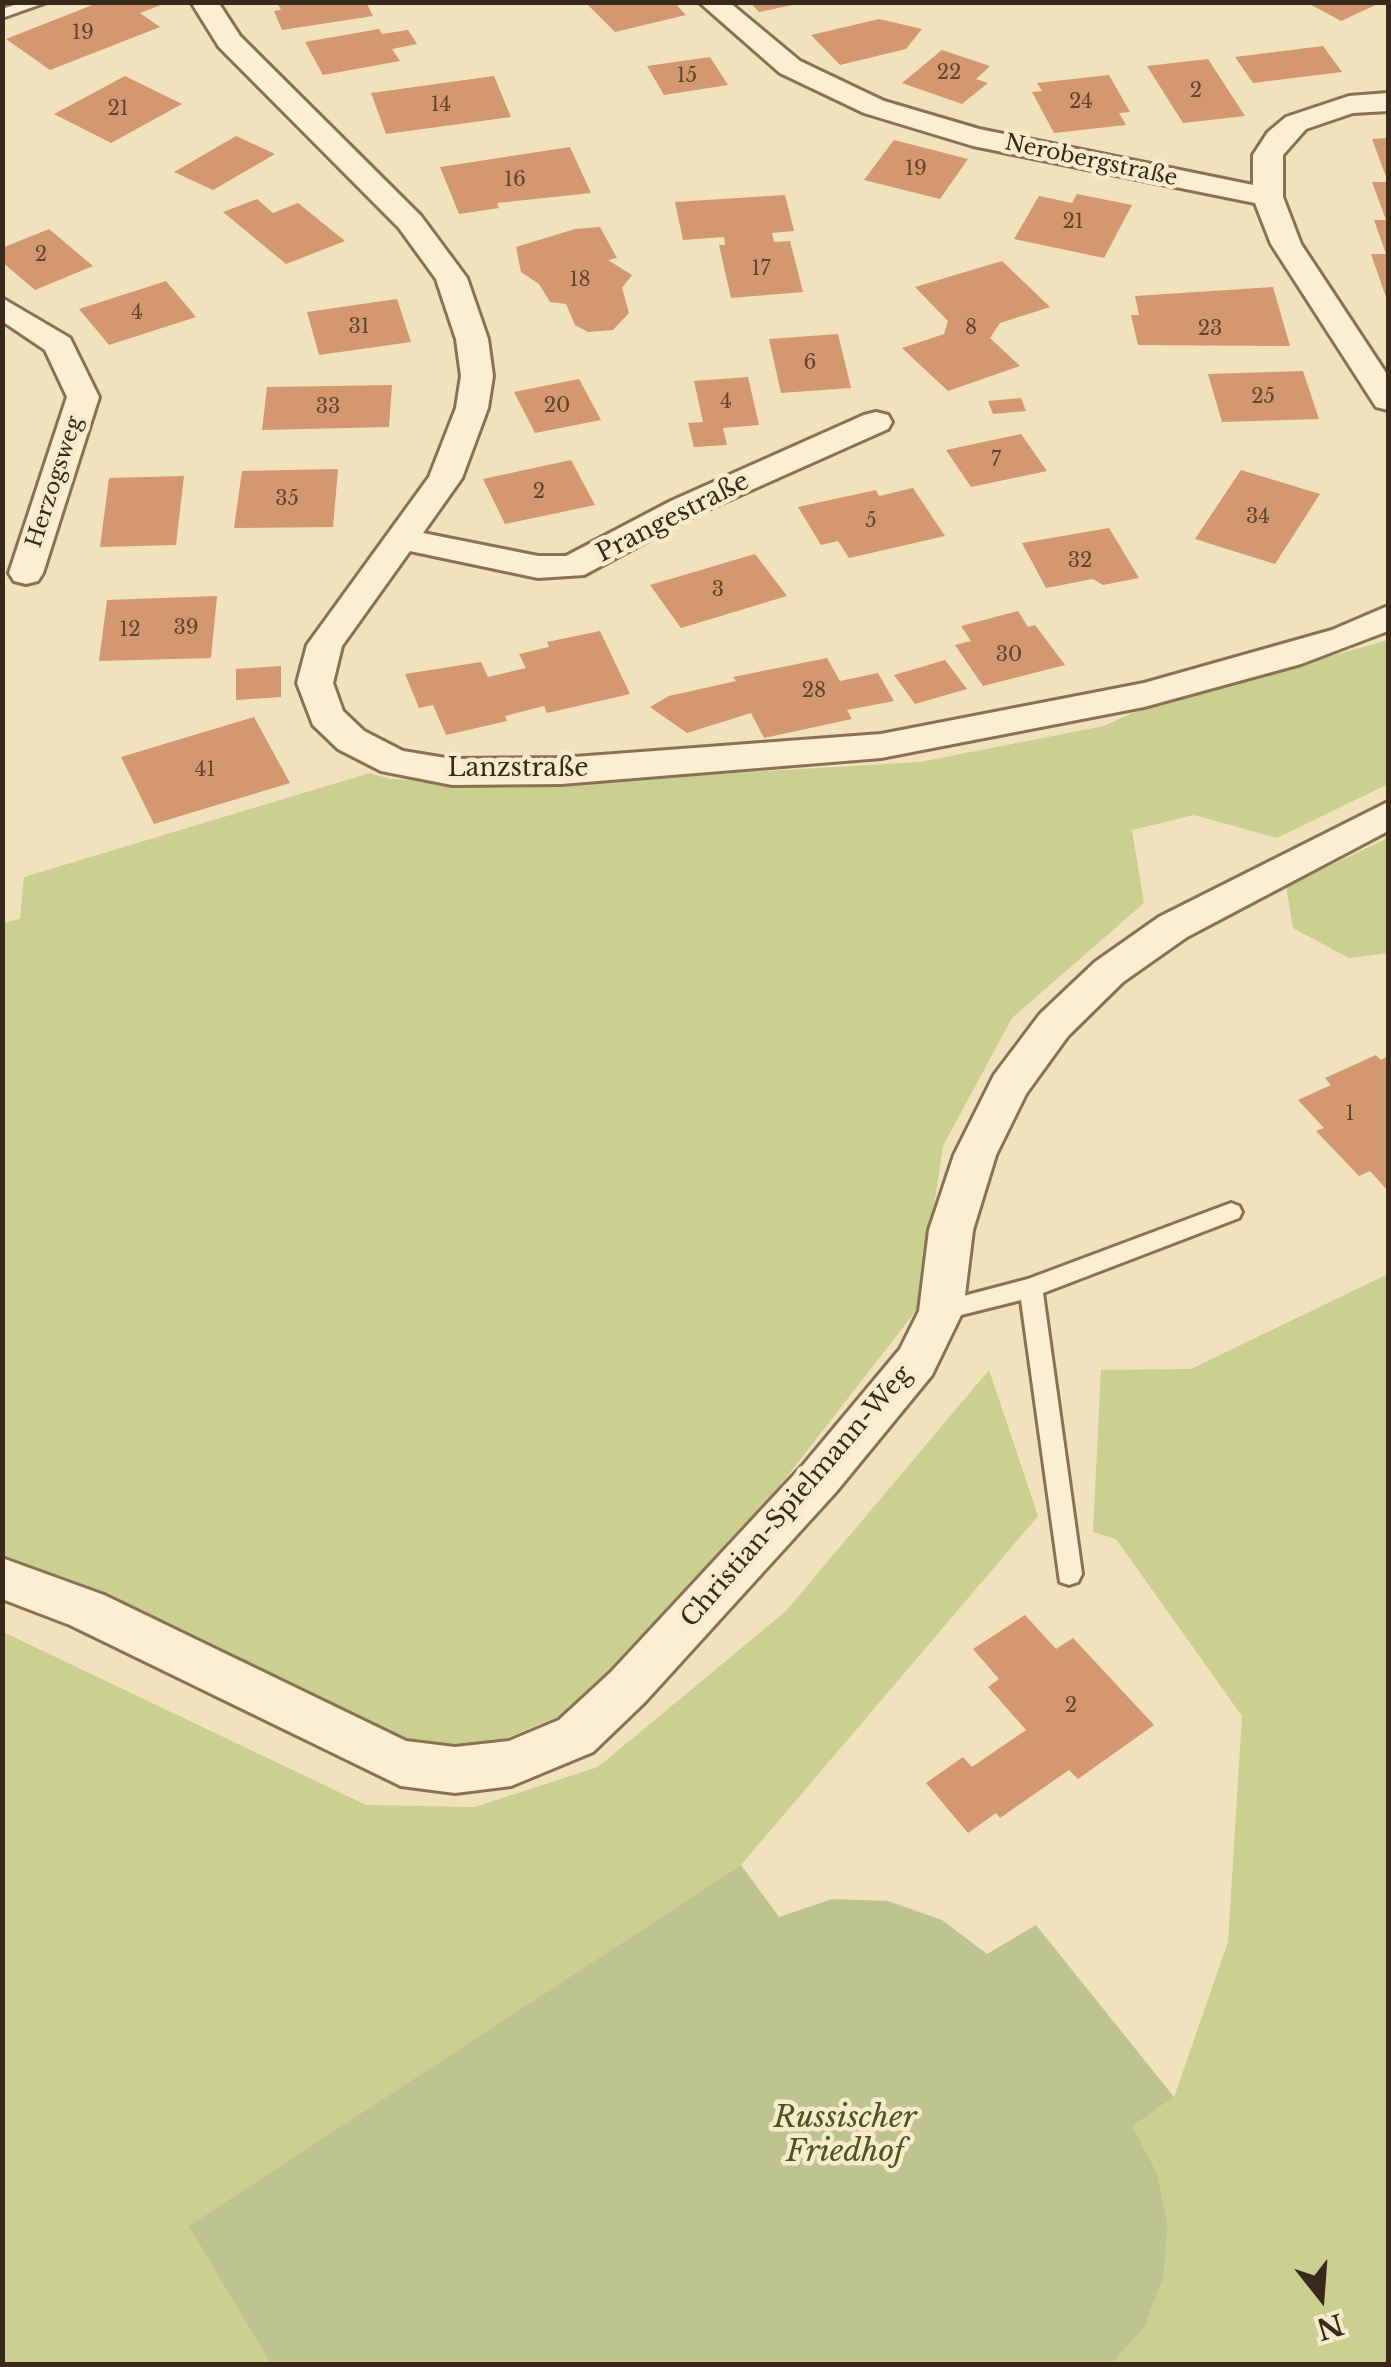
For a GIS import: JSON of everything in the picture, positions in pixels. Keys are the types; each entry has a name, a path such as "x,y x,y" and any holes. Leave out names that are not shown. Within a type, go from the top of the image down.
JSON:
{"street":[{"name":"Lanzstraße","path":"204,2 230,41 410,222 451,278 463,308 477,376 472,408 444,478 325,644 315,683 326,716 351,740 394,762 452,772 561,771 768,757 950,735 1144,694 1288,656 1388,618"},
{"name":"Nerobergstraße","path":"712,2 790,67 874,107 973,137 1268,197"},
{"path":"1388,102 1320,112 1287,130 1268,155 1268,197 1286,244 1388,400"},
{"name":"Herzogsweg","path":"2,307 58,345 83,397 26,573"},
{"name":"Prangestraße","path":"402,539 538,567 572,567 700,500 876,422"},
{"name":"Christian-Spielmann-Weg","path":"2,1578 86,1610 400,1763 455,1770 511,1763 576,1736 628,1688 820,1478 916,1362 942,1311 951,1230 974,1155 1009,1086 1054,1025 1109,972 1172,927 1388,815"}],"lane":[{"path":"2,14 40,2"},
{"path":"942,1311 1031,1288 1231,1212"},
{"path":"1031,1288 1069,1574"}],"green space":[{"path":"1388,640 1388,784 1277,838 1194,815 1132,830 1144,903 1012,1018 943,1146 919,1307 690,1601 560,1716 477,1750 412,1745 75,1583 3,1560 2,923 20,919 24,877 370,773 390,779 466,783 597,781 920,762 1104,726 1139,710"},
{"path":"1388,838 1388,953 1349,958 1293,928 1286,886"},
{"path":"1388,1274 1388,2364 1112,2364 1145,2326 1164,2276 1168,2224 1157,2173 1133,2126 1174,2097 1228,1942 1242,1716 1116,1539 1093,1532 1101,1370 1191,1369"},
{"path":"989,1370 1038,1516 741,1865 190,2226 271,2364 3,2364 3,1632 366,1805 475,1807 598,1767 786,1611"},
{"name":"Russischer Friedhof","path":"741,1865 779,1917 832,1899 888,1901 942,1920 987,1954 1036,1925 1174,2097 1133,2126 1157,2173 1168,2224 1164,2276 1145,2326 1112,2364 271,2364 189,2226"}],"building":[{"path":"100,2 166,3 140,13 160,27 50,70 6,39"},
{"path":"277,2 366,2 373,16 282,30 274,11 281,10"},
{"path":"585,2 674,2 686,15 615,32"},
{"path":"750,2 797,2 797,4 759,12"},
{"path":"1306,2 1382,2 1341,21"},
{"path":"879,19 922,29 906,49 840,65 811,35"},
{"path":"379,29 382,34 408,30 417,44 392,49 400,61 323,75 305,42"},
{"path":"1323,46 1342,72 1253,83 1235,57"},
{"path":"942,50 990,66 976,79 988,83 962,104 902,83"},
{"path":"710,57 728,85 664,95 647,66"},
{"path":"1208,59 1245,116 1183,123 1147,66"},
{"path":"1109,75 1130,112 1119,113 1126,125 1054,133 1032,92 1042,91 1037,83"},
{"path":"125,76 182,104 111,143 54,114"},
{"path":"494,76 511,117 386,134 371,93"},
{"path":"236,136 275,154 213,190 174,172"},
{"path":"1388,138 1388,182 1372,139"},
{"path":"894,140 968,159 940,199 864,180"},
{"path":"570,147 591,193 497,203 499,208 459,214 440,167"},
{"path":"1372,182 1388,182 1388,303 1371,254 1386,254 1374,220 1386,220"},
{"path":"1077,194 1132,205 1104,258 1014,239 1039,196 1072,203"},
{"path":"785,195 794,231 772,233 774,242 790,241 803,292 731,298 719,245 725,245 724,237 683,240 675,202"},
{"path":"257,199 273,213 298,203 345,241 286,264 223,212"},
{"path":"600,227 617,258 608,260 632,275 622,288 629,313 613,330 588,332 575,325 566,304 550,302 539,284 521,272 516,247 575,229"},
{"path":"49,229 93,266 35,290 2,262 2,248"},
{"path":"1002,261 1050,307 1000,323 990,338 1020,366 948,391 902,348 944,334 948,321 915,287"},
{"path":"166,281 196,317 109,345 79,309"},
{"path":"1273,287 1290,346 1138,345 1131,315 1139,315 1135,296"},
{"path":"397,299 411,342 319,355 307,312"},
{"path":"838,334 851,388 781,393 769,339"},
{"path":"1303,371 1319,419 1222,422 1208,374"},
{"path":"748,377 759,425 723,428 727,445 694,447 688,423 703,422 694,381"},
{"path":"579,379 601,420 535,433 514,392"},
{"path":"392,385 389,427 262,430 267,387"},
{"path":"1021,398 1026,411 993,414 988,401"},
{"path":"1021,434 1047,471 971,487 946,450"},
{"path":"571,460 595,505 505,524 483,479"},
{"path":"338,469 333,527 234,528 242,471"},
{"path":"1241,470 1320,494 1275,564 1195,539"},
{"path":"184,476 176,545 100,547 109,478"},
{"path":"913,488 945,536 849,558 838,541 821,545 798,507 876,490 879,496"},
{"path":"1109,528 1139,578 1103,585 1093,579 1046,588 1022,543"},
{"path":"755,554 787,596 681,628 650,585"},
{"path":"217,596 211,658 99,661 107,600"},
{"path":"1018,611 1028,627 1035,625 1065,665 983,686 955,645 971,641 961,626"},
{"path":"600,631 630,694 547,713 544,706 505,716 507,721 446,735 433,705 419,708 405,674 481,662 488,677 526,668 519,654 549,647 547,642"},
{"path":"827,658 840,681 878,673 894,701 847,710 852,719 764,738 751,713 687,733 650,707 669,696 736,681 733,677"},
{"path":"945,660 967,689 915,704 894,675"},
{"path":"281,666 281,697 236,700 236,669"},
{"path":"254,717 290,783 154,824 121,757"},
{"path":"1376,1055 1381,1060 1388,1056 1388,1191 1370,1171 1359,1176 1316,1131 1324,1128 1298,1100 1331,1085 1325,1078"},
{"path":"1025,1615 1056,1649 1073,1638 1154,1725 1078,1779 1069,1770 1000,1818 996,1813 968,1833 926,1783 963,1757 972,1767 1026,1730 988,1687 999,1679 973,1649"}]}
